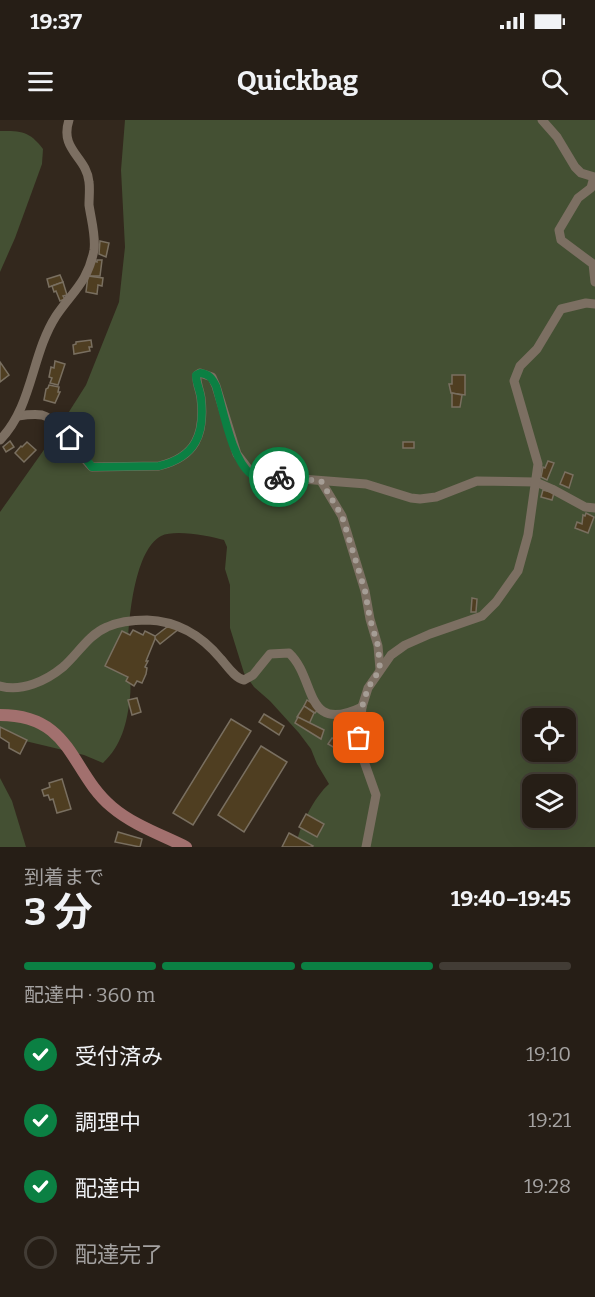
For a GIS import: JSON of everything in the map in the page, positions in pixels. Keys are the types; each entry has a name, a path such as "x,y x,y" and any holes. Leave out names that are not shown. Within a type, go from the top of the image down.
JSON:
{"main road":[{"path":"0,716 23,718 50,730 68,747 94,787 114,809 186,847"}],"street":[{"path":"0,440 18,416 55,317 82,283 94,251 89,181 87,171 67,140 66,129 69,120"},
{"path":"542,120 557,137 574,167 581,173 594,177 591,188 578,198 559,230 561,240 593,264 595,282"},
{"path":"366,847 376,795 359,747 362,707 368,688 391,655 405,645 482,616 496,602 518,571 528,535 538,464 514,381 520,366 537,350 561,309 586,303 595,304"},
{"path":"18,416 42,415 54,422 70,438 92,467 159,466 170,463 194,448 202,419 196,375 207,374 212,377 216,386 237,454 253,475 366,484 420,499 436,497 477,481 536,482 585,507 595,508"},
{"path":"321,481 342,516 365,591 378,646 380,669"},
{"path":"0,686 18,689 32,685 63,667 86,642 106,627 129,621 147,620 174,625 203,639 240,679 244,680 253,675 270,654 289,653 300,667 310,698 323,710 331,715 348,714 362,707"}],"green space":[{"path":"125,120 595,120 595,847 296,847 308,813 318,796 329,784 311,749 299,733 254,687 244,673 230,628 230,585 225,569 227,547 224,540 210,537 183,533 167,534 152,544 145,555 135,584 130,616 128,649 130,690 127,716 115,749 103,763 84,755 0,735 0,512 53,437 86,385 119,302 125,247 121,170"},
{"path":"0,131 14,131 29,135 43,149 42,164 0,272"},
{"path":"0,778 12,801 26,847 0,847"}],"building":[{"path":"100,241 109,243 106,257 99,254"},
{"path":"97,260 102,260 100,276 88,276 94,261 97,262"},
{"path":"60,275 63,282 49,287 47,279"},
{"path":"88,276 103,278 102,286 98,285 97,294 86,292"},
{"path":"63,282 67,295 63,296 65,299 60,301 52,286"},
{"path":"91,340 90,351 74,354 73,345 76,342"},
{"path":"55,361 65,364 58,385 50,383 52,378 49,377"},
{"path":"0,362 9,375 0,382"},
{"path":"452,375 465,375 465,395 451,393 449,384 452,384"},
{"path":"49,385 59,387 58,392 60,392 55,403 44,400"},
{"path":"452,393 462,395 460,407 452,407"},
{"path":"10,441 14,447 6,452 3,447"},
{"path":"27,442 36,450 24,462 15,453"},
{"path":"403,442 414,442 414,448 403,448"},
{"path":"548,461 554,463 547,480 541,477 543,467 545,468"},
{"path":"565,472 573,475 569,488 560,484"},
{"path":"543,490 554,493 552,500 541,497"},
{"path":"586,513 594,517 588,533 575,528 577,522 582,524 583,515 585,516"},
{"path":"472,598 477,599 476,612 471,612"},
{"path":"167,627 180,628 160,644 154,637"},
{"path":"133,630 143,635 145,631 155,636 146,661 148,661 145,667 147,668 146,674 142,683 137,681 134,686 126,681 128,677 105,666 122,631 130,635"},
{"path":"137,698 141,712 132,715 128,700"},
{"path":"307,700 319,708 315,713 304,706"},
{"path":"304,706 314,713 309,724 297,717"},
{"path":"264,714 284,726 279,735 259,722"},
{"path":"298,717 324,730 321,739 295,723"},
{"path":"231,719 251,731 193,825 173,813"},
{"path":"0,727 27,740 20,754 9,748 9,743 0,737"},
{"path":"332,738 342,744 340,751 328,744"},
{"path":"261,746 287,762 244,832 218,815"},
{"path":"62,779 71,809 57,813 53,799 50,800 48,795 44,796 42,790 50,787 49,783"},
{"path":"306,814 324,824 317,837 299,827"},
{"path":"118,832 142,839 140,847 115,842"},
{"path":"289,833 313,846 282,847"}],"way so far":[{"path":"279,477 321,481 342,516 365,591 378,646 380,669 368,688 362,707 359,738"}],"route":[{"path":"70,438 92,467 159,466 170,463 194,448 198,440 202,419 201,398 196,375 207,374 212,377 216,386 237,454 247,469 253,475 266,478 279,477"}]}
